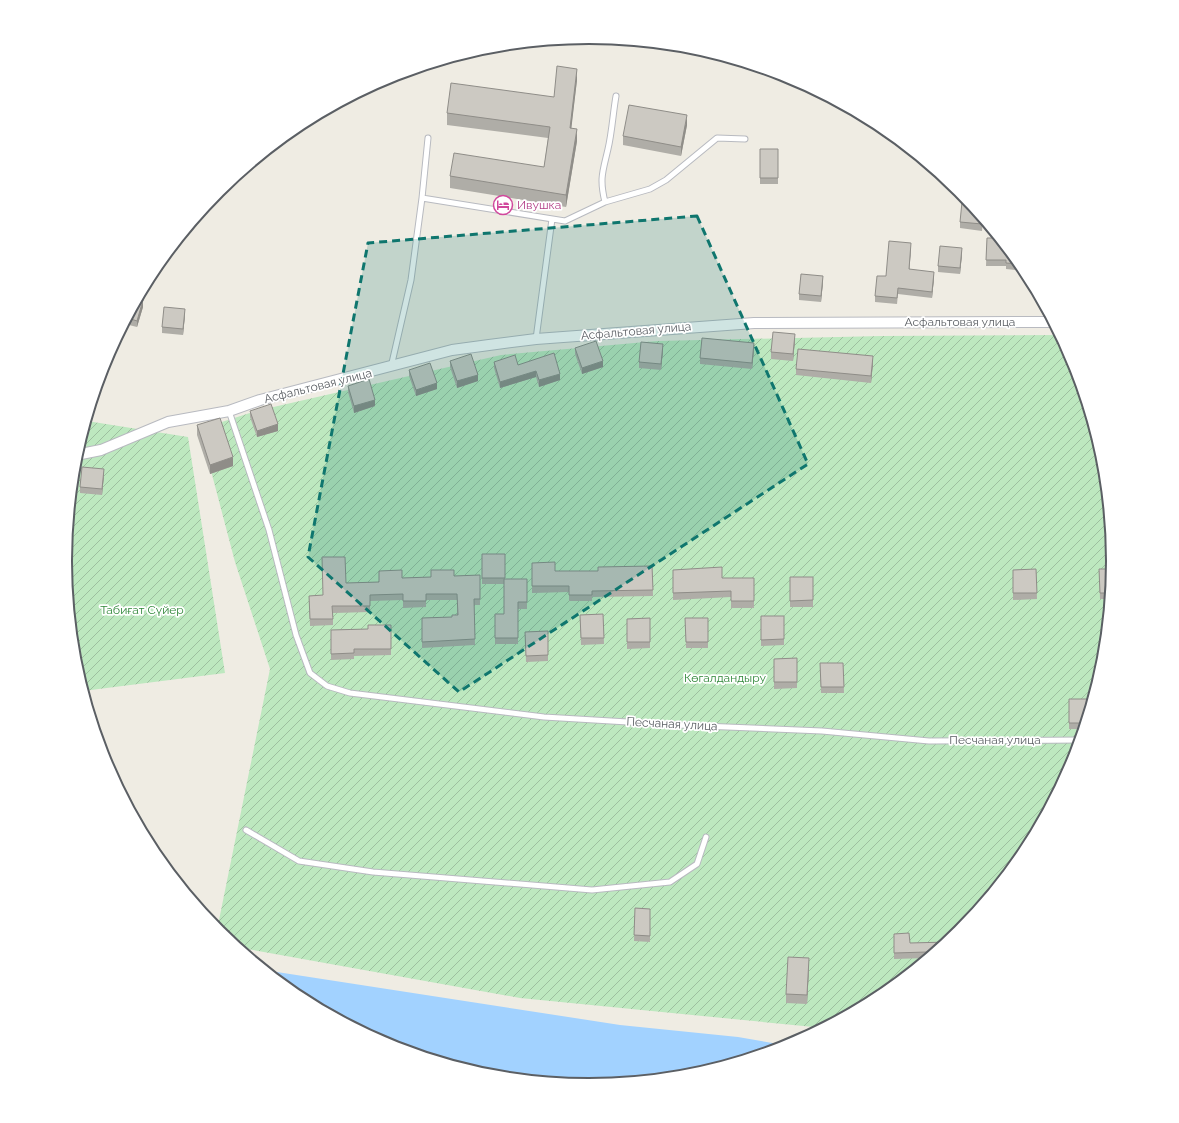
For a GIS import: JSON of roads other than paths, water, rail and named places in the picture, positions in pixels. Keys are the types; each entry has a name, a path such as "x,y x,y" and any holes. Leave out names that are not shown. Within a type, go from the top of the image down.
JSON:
{"street":[{"name":"Асфальтовая улица","path":"84,453 101,450 168,422 229,411 260,400 391,368 452,350 536,339 754,323 1048,322"}],"lane":[{"path":"605,202 602,189 602,171 609,149 616,96"},
{"path":"391,368 411,280 428,138"},
{"path":"422,198 565,221 605,202 650,189 666,180 718,138 745,139"},
{"path":"536,339 552,219"},
{"name":"Песчаная улица","path":"229,411 232,426 269,530 296,635 310,673 327,686 350,693 544,717 678,725 822,731 929,741 1075,740"},
{"path":"246,830 299,861 373,872 592,890 670,882 697,864 706,837"}],"water":[{"path":"273,971 620,1025 738,1037 778,1044 756,1052 723,1061 657,1075 590,1079 522,1075 456,1061 423,1052 391,1040 331,1010"}],"place":[{"name":"Ивушка","path":"503,205"}],"park label":[{"name":"Табиғат Сүйер","path":"142,610"},
{"name":"Көгалдандыру","path":"725,678"}]}
